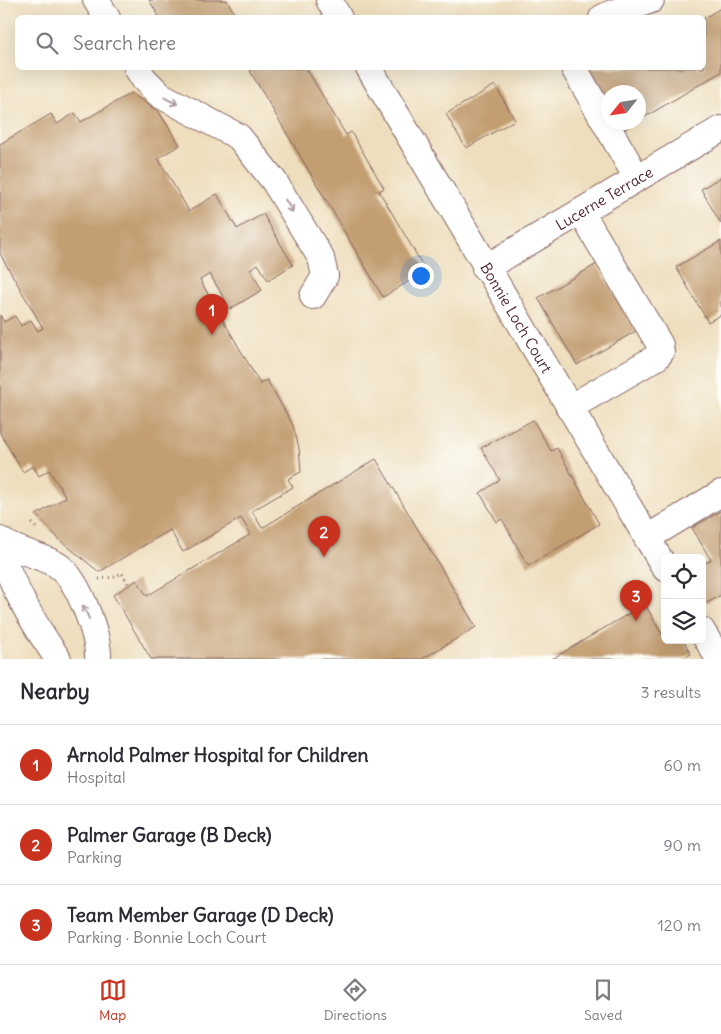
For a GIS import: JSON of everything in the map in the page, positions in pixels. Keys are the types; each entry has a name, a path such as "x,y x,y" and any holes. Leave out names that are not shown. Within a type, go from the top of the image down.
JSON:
{"street":[{"path":"96,0 105,15"},
{"path":"329,0 337,15"},
{"path":"606,15 614,10 636,7 651,0"},
{"path":"138,70 144,79 160,95 239,137 274,181 321,258 325,276 313,296"},
{"name":"Bonnie Loch Court","path":"369,70 485,268 661,561"},
{"path":"575,70 637,178"},
{"name":"Lucerne Terrace","path":"485,268 721,129"},
{"path":"569,408 657,357 661,352 660,345 581,212"},
{"path":"647,538 721,492"},
{"path":"0,540 11,548 59,567 70,580 94,629 98,659"},
{"path":"0,550 11,580 28,613 58,659"},
{"path":"706,638 719,659"}],"path":[{"path":"98,578 106,579 122,573 129,585"}],"building":[{"path":"149,0 227,0 235,14 233,15 158,15"},
{"path":"721,8 721,72 646,116 646,85 601,85 601,100 583,70 706,70 706,17"},
{"path":"307,70 346,135 351,132 384,188 379,191 426,271 383,297 250,71"},
{"path":"495,85 515,120 466,148 446,114"},
{"path":"131,93 159,112 180,145 158,158 189,211 217,194 237,229 263,214 293,265 268,280 258,264 250,269 262,290 230,309 210,274 200,280 260,384 267,380 293,425 299,448 301,472 288,479 293,487 252,511 262,528 376,459 476,627 422,659 151,659 113,595 137,580 147,596 251,534 241,518 183,552 170,530 99,572 61,541 36,515 66,497 49,470 39,476 33,466 23,472 0,433 0,315 4,322 15,316 21,326 31,320 38,331 43,328 0,254 0,144 51,114 57,124 75,113 81,122"},
{"path":"721,177 721,224 701,189"},
{"path":"721,241 721,315 708,322 676,267"},
{"path":"597,264 636,331 577,365 538,298"},
{"path":"533,420 551,451 557,448 599,524 528,566 502,519 497,522 480,493 500,480 481,448"},
{"path":"721,511 721,595 707,603 706,563 711,560 692,528"},
{"path":"645,604 661,633 661,644 685,644 691,654 682,659 552,659"}],"place":[{"name":"Arnold Palmer Hospital for Children","path":"212,335"},
{"name":"Palmer Garage (B Deck)","path":"324,557"},
{"name":"Team Member Garage (D Deck)","path":"636,621"}]}
